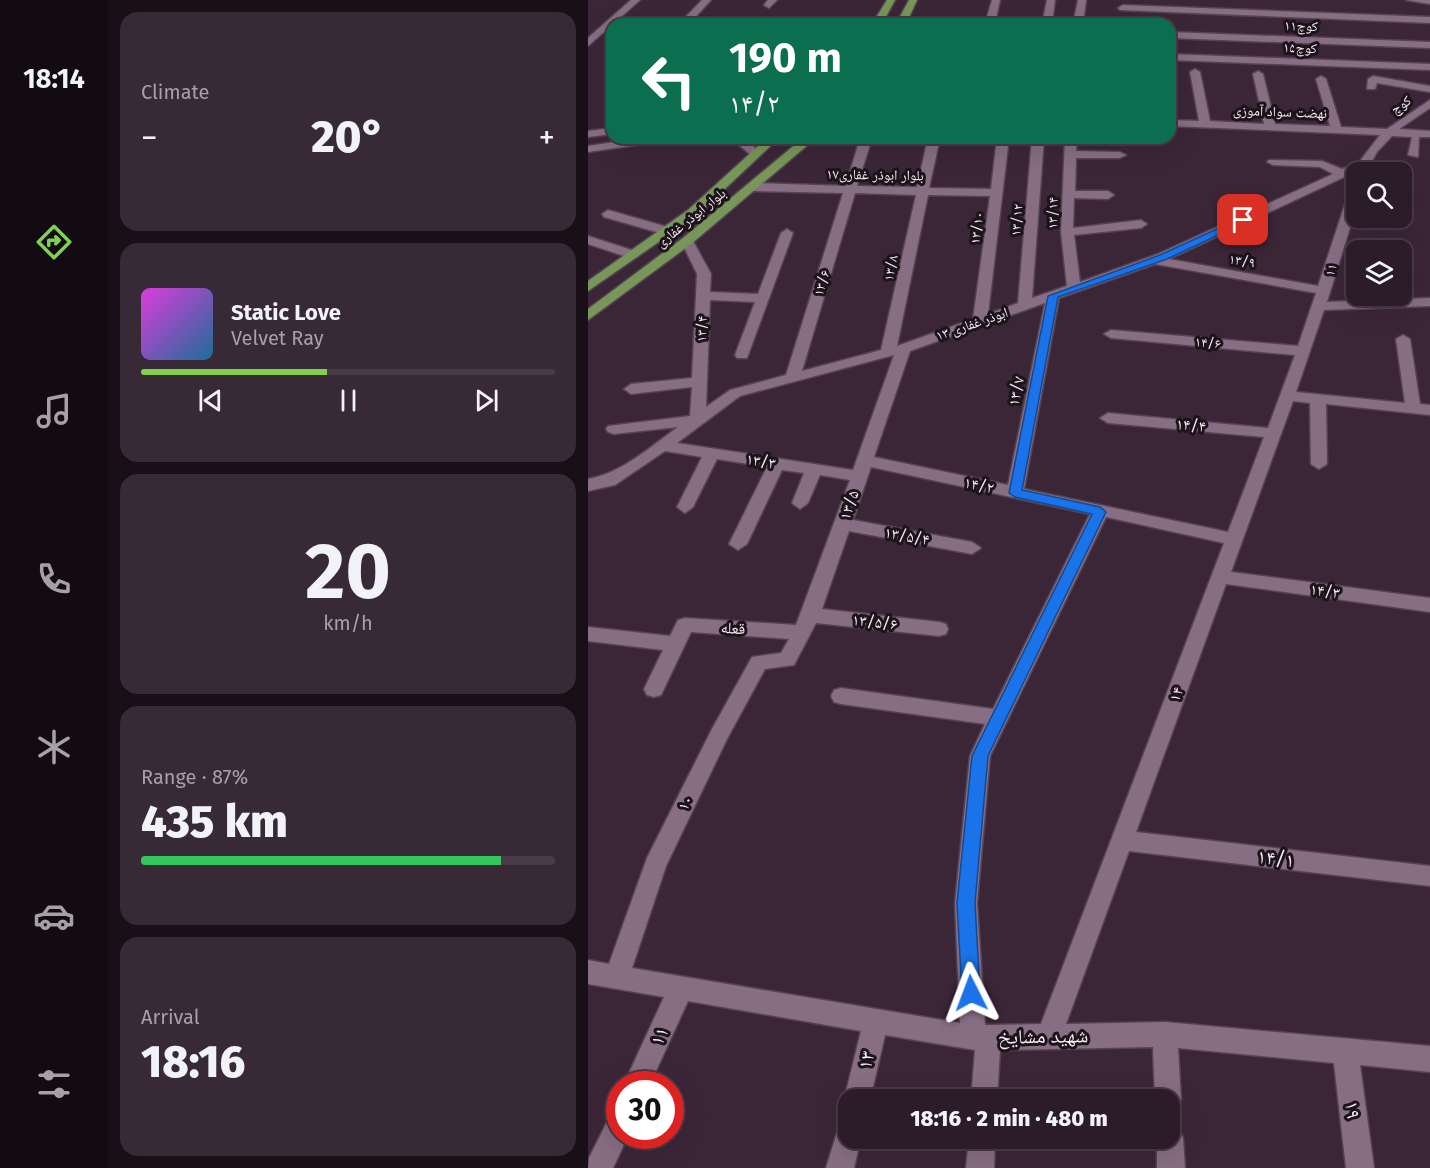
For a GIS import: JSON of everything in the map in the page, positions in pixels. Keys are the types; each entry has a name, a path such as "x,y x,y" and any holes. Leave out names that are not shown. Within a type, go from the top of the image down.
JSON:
{"main road":[{"path":"881,18 891,0"},
{"path":"904,18 913,0"},
{"path":"885,11 907,11"},
{"name":"بلوار ابوذر غفاری","path":"588,287 692,213 767,144"},
{"name":"بلوار ابوذر غفاری","path":"588,316 687,241 803,144"}],"street":[{"path":"616,18 636,0"},
{"path":"690,18 707,0"},
{"path":"992,18 996,0"},
{"path":"1048,18 1051,0"},
{"path":"1079,18 1082,0"},
{"path":"1176,0 1178,10"},
{"path":"1225,0 1228,12"},
{"path":"1270,0 1273,14"},
{"path":"1410,0 1430,1"},
{"path":"1123,8 1273,14 1325,12 1394,14 1430,20"},
{"path":"588,43 606,27"},
{"name":"۱۱کوچ","path":"1176,35 1430,45"},
{"name":"۱۵کوچ","path":"1176,57 1430,67"},
{"path":"1195,72 1205,124"},
{"path":"1258,74 1270,127"},
{"path":"1321,79 1336,129"},
{"path":"1371,87 1373,79 1430,89"},
{"name":"کوچ","path":"1390,132 1430,103"},
{"name":"نهضت سواد آموزی","path":"1176,123 1430,134"},
{"path":"588,134 606,132"},
{"path":"1367,162 1390,132"},
{"name":"نهضت سواد آموزی","path":"1390,132 1430,141"},
{"path":"1414,155 1415,139"},
{"path":"588,148 618,144"},
{"path":"744,144 756,154"},
{"name":"۱۳/۶","path":"793,377 864,144"},
{"name":"۱۳/۸","path":"896,350 933,144"},
{"name":"۱۳/۱۰","path":"980,321 1002,144"},
{"name":"۱۳/۱۲","path":"1025,305 1038,144"},
{"name":"۱۳/۱۴","path":"1071,144 1067,232 1074,288"},
{"path":"1070,154 1120,155"},
{"path":"1273,162 1322,164 1343,174"},
{"name":"۱۳ ابوذر غفاری","path":"588,485 609,481 663,446 735,393 896,350 1154,260 1346,173"},
{"name":"بلوار ابوذر غفاری۱۷","path":"753,187 996,193"},
{"path":"1069,194 1108,195"},
{"path":"608,214 667,231"},
{"name":"۱۱","path":"1304,351 1346,222"},
{"path":"1067,232 1141,224"},
{"path":"742,355 788,233"},
{"path":"588,240 633,255"},
{"name":"۱۳/۴","path":"687,241 704,274 698,420"},
{"name":"۱۳/۹","path":"1154,260 1325,291"},
{"path":"703,296 763,298"},
{"name":"۱۳/۷","path":"1015,493 1053,296"},
{"path":"1320,306 1430,302"},
{"name":"۱۴/۶","path":"1111,334 1304,351"},
{"path":"1403,339 1413,409"},
{"name":"۱۳/۵","path":"787,660 811,615 843,524 865,460 896,350"},
{"name":"۱۴","path":"1049,1036 1304,351"},
{"path":"631,389 700,382"},
{"path":"1287,396 1430,410"},
{"path":"1318,399 1319,464"},
{"name":"۱۴/۴","path":"1108,418 1273,433"},
{"path":"614,429 698,420"},
{"name":"۱۳/۳","path":"663,446 859,476"},
{"path":"686,507 712,454"},
{"name":"۱۴/۲","path":"865,460 1233,539"},
{"path":"738,544 777,464"},
{"path":"800,503 814,469"},
{"path":"983,1089 981,1038 966,903 980,756 1100,512"},
{"name":"۱۳/۵/۴","path":"843,524 972,548"},
{"name":"۱۴/۳","path":"1219,577 1430,604"},
{"name":"۱۳/۵/۶","path":"811,615 939,629"},
{"name":"قعله","path":"676,644 685,625 802,633"},
{"path":"588,634 676,644 654,689"},
{"name":"۱۰","path":"617,977 655,865 719,735 759,662 787,660"},
{"path":"841,696 999,718"},
{"name":"۱۴/۱","path":"1122,840 1430,876"},
{"name":"شهید مشایخ","path":"588,972 981,1038 1165,1034 1346,1053 1430,1059"},
{"name":"۱۱","path":"643,1071 681,988"},
{"name":"۱۳","path":"860,1089 876,1021"},
{"path":"1165,1034 1168,1089"},
{"name":"۱۹","path":"1346,1053 1360,1168"},
{"path":"599,1168 608,1149"},
{"path":"840,1168 845,1149"},
{"path":"980,1168 981,1149"},
{"path":"1170,1149 1171,1168"}],"route":[{"path":"971,993 966,903 980,756 1100,512 1015,493 1053,296 1163,257 1243,220"}]}
